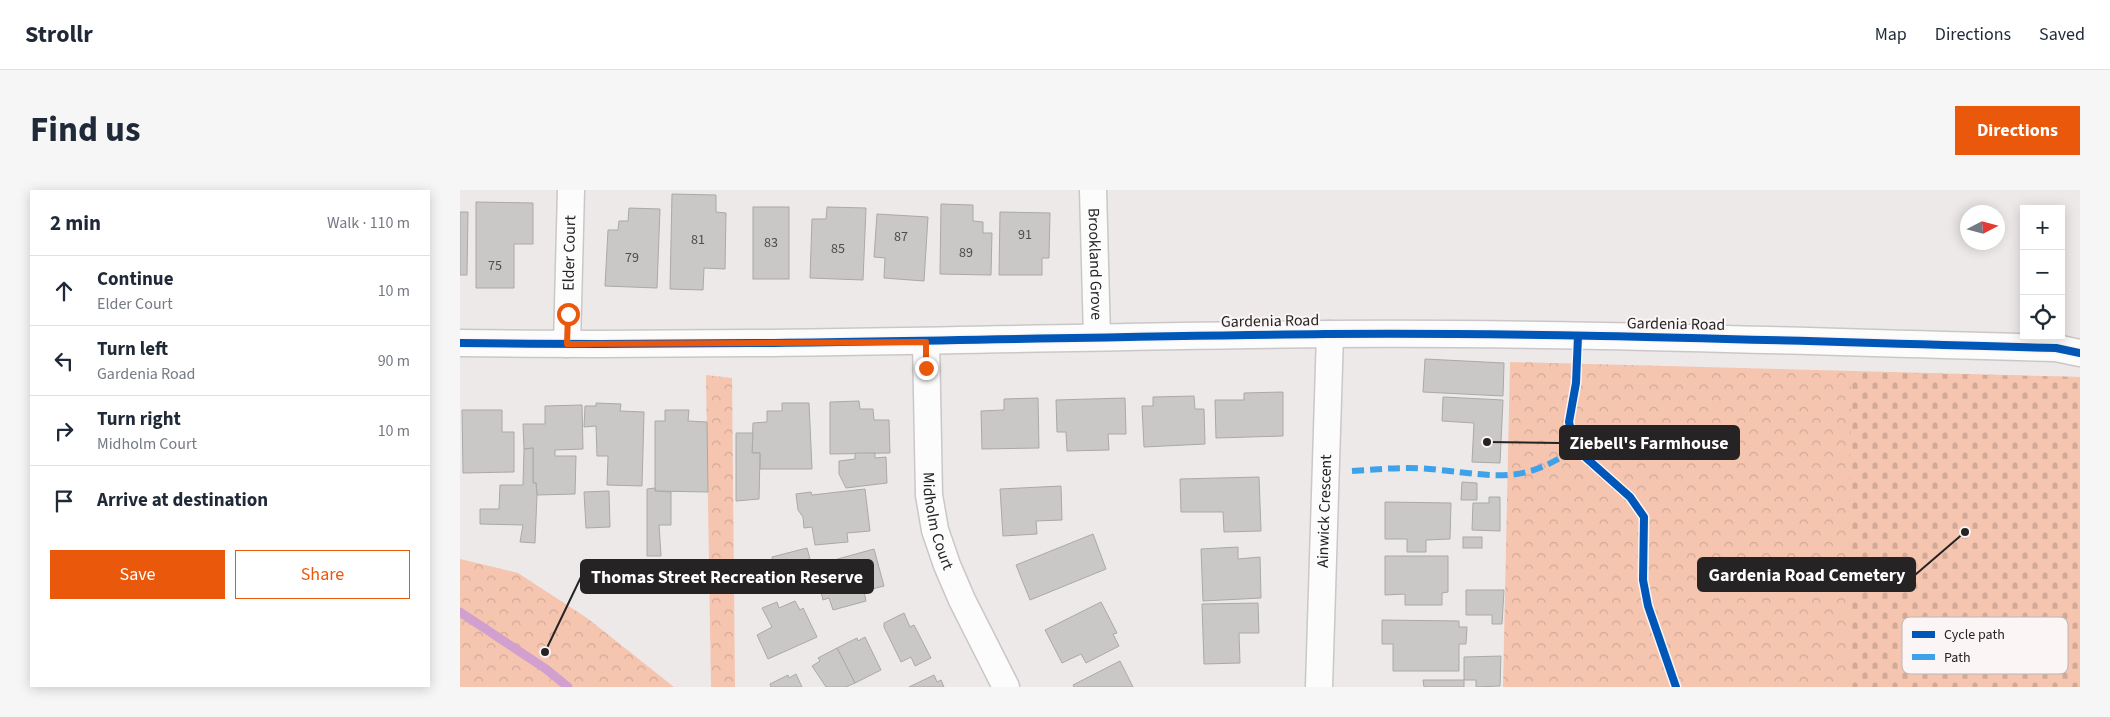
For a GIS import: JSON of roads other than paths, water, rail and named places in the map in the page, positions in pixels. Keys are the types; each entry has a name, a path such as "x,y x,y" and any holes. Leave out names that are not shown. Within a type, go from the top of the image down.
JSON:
{"street":[{"name":"Elder Court","path":"567,344 570,190"},
{"name":"Brookland Grove","path":"1093,190 1097,337"},
{"name":"Ainwick Crescent","path":"1320,687 1330,334"},
{"name":"Gardenia Road","path":"460,343 926,342 1097,337 1536,334 2072,348"},
{"name":"Midholm Court","path":"926,342 929,495 935,530 958,592 1006,687"}],"waterway":[{"path":"460,612 546,669 568,687"}],"place":[{"name":"Ziebell's Farmhouse","path":"1487,442"},
{"name":"Gardenia Road Cemetery","path":"1965,532"},
{"name":"Thomas Street Recreation Reserve","path":"545,652"}]}
